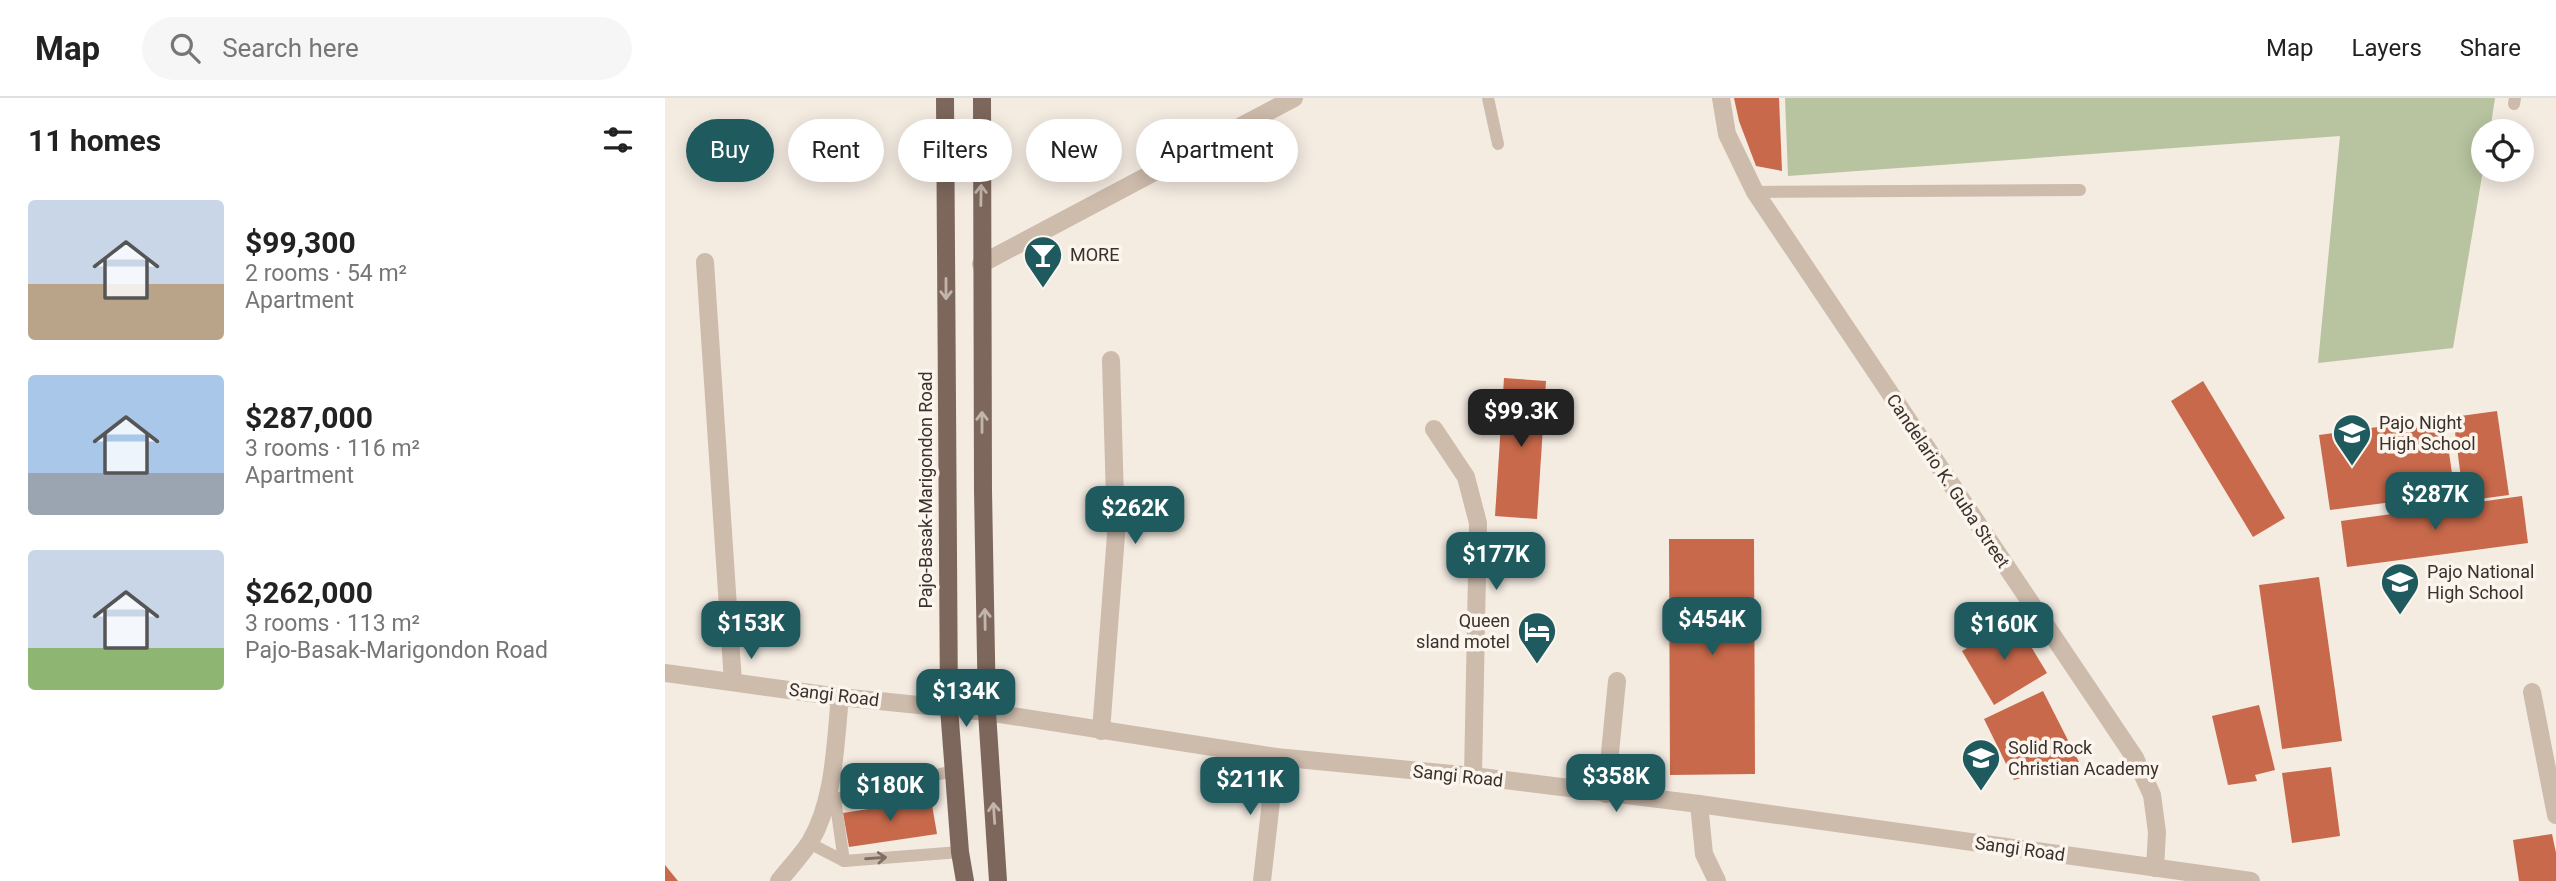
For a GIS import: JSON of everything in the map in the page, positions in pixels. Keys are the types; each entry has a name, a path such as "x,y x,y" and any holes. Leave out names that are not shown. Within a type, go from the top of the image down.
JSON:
{"main road":[{"name":"Pajo-Basak-Marigondon Road","path":"945,98 949,708 960,852 965,881"},
{"path":"982,98 981,264 987,712 998,881"}],"street":[{"path":"981,264 1294,98"},
{"name":"Candelario K. Guba Street","path":"1721,98 1727,134 1755,192 2135,758 2152,794 2157,832 2155,868"},
{"path":"705,262 733,682"},
{"path":"1101,731 1116,535 1111,360"},
{"path":"1434,429 1466,477 1478,523 1473,776"},
{"name":"Sangi Road","path":"665,673 840,697 987,712 1276,757 1473,776 1699,804 2251,881"},
{"path":"1606,793 1617,681"},
{"path":"2532,692 2556,815"},
{"path":"779,881 809,843 831,801 840,697"},
{"path":"1262,881 1276,757"},
{"path":"1699,804 1704,854 1717,881"}],"lane":[{"path":"1488,98 1497,144"},
{"path":"1755,192 2080,190"},
{"path":"844,861 831,801 953,771"},
{"path":"809,843 844,861 960,852"}],"green space":[{"path":"1785,98 2495,98 2492,119 2471,119 2471,182 2481,182 2453,348 2318,363 2340,136 1788,176"}],"building":[{"path":"1734,98 1779,98 1782,171 1756,166 1739,121"},
{"path":"1504,378 1546,381 1537,519 1495,516"},
{"path":"2203,381 2285,518 2253,537 2171,401"},
{"path":"2497,411 2509,495 2464,501 2453,417"},
{"path":"2444,418 2455,494 2330,510 2319,435"},
{"path":"2522,496 2528,543 2347,567 2341,521"},
{"path":"1669,539 1754,539 1755,774 1670,775"},
{"path":"2319,577 2342,741 2282,749 2259,585"},
{"path":"2015,620 2047,673 1994,705 1962,651"},
{"path":"2043,691 2079,762 2014,780 1984,719"},
{"path":"2259,705 2275,770 2255,775 2257,781 2228,785 2212,716"},
{"path":"2331,767 2340,836 2292,843 2282,773"},
{"path":"931,799 937,834 849,847 843,813"},
{"path":"2552,834 2556,853 2556,881 2519,881 2513,840"},
{"path":"665,865 678,881 665,881"}],"place":[{"name":"MORE","path":"1043,289"},
{"name":"Pajo Night High School","path":"2352,467"},
{"name":"Pajo National High School","path":"2400,616"},
{"name":"Queen sland motel","path":"1537,665"},
{"name":"Solid Rock Christian Academy","path":"1981,792"}]}
